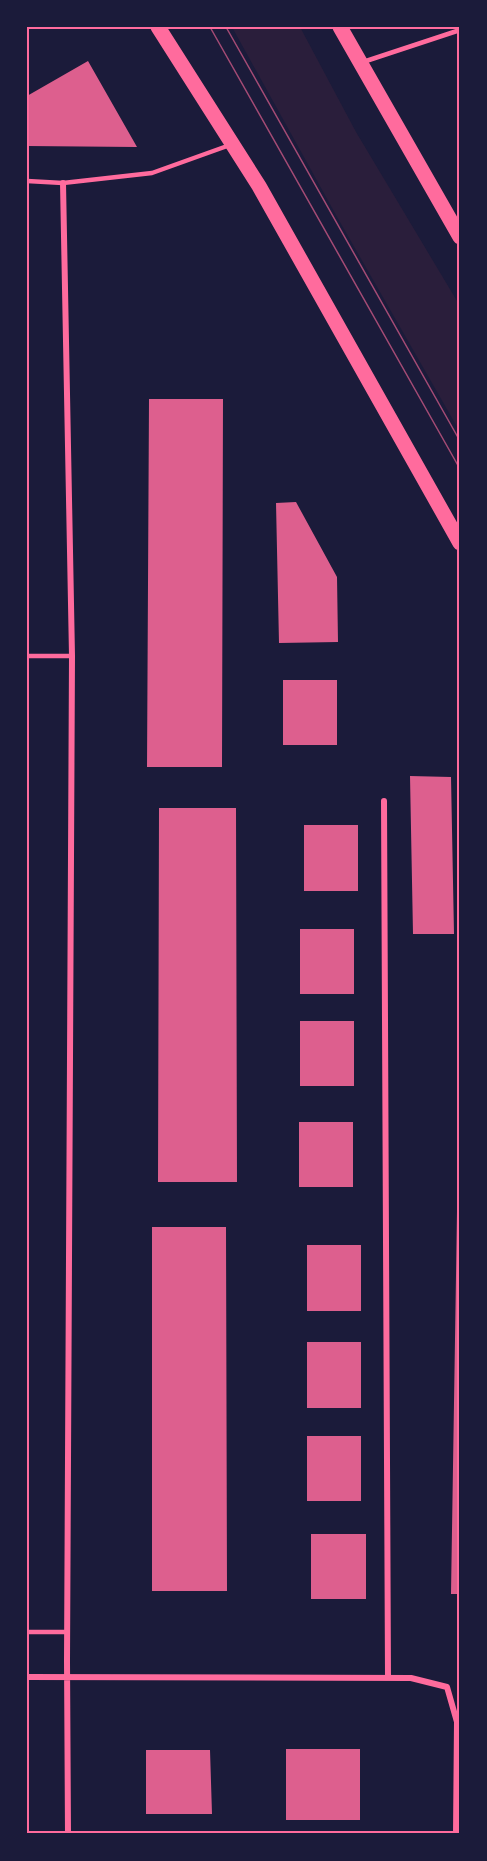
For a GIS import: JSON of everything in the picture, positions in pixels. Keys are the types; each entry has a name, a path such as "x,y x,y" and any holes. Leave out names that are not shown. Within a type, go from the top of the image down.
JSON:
{"main road":[{"path":"158,27 259,186 460,543"},
{"path":"340,27 460,237"}],"street":[{"path":"63,183 72,656 68,1834"},
{"path":"384,801 388,1678"},
{"path":"27,1677 411,1678 447,1687 457,1722 456,1834"}],"lane":[{"path":"361,63 460,30"},
{"path":"27,181 63,183 152,173 232,144"},
{"path":"27,656 72,656"},
{"path":"27,1632 68,1632"}],"shaded area":[{"path":"232,27 300,27 356,132 460,306 460,432 336,215"}],"building":[{"path":"88,61 137,147 27,146 27,96"},
{"path":"149,399 223,399 222,767 147,767"},
{"path":"296,502 337,577 338,642 279,643 276,503"},
{"path":"283,680 337,680 337,745 283,745"},
{"path":"410,776 451,777 454,934 413,934"},
{"path":"159,808 236,808 237,1182 158,1182"},
{"path":"304,825 358,825 358,891 304,891"},
{"path":"300,929 354,929 354,994 300,994"},
{"path":"300,1021 354,1021 354,1086 300,1086"},
{"path":"299,1122 353,1122 353,1187 299,1187"},
{"path":"458,1148 460,1148 460,1594 451,1594"},
{"path":"152,1227 226,1227 227,1591 152,1591"},
{"path":"307,1245 361,1245 361,1311 307,1311"},
{"path":"307,1342 361,1342 361,1408 307,1408"},
{"path":"307,1436 361,1436 361,1501 307,1501"},
{"path":"311,1534 366,1534 366,1599 311,1599"},
{"path":"286,1749 360,1749 360,1820 286,1820"},
{"path":"146,1750 210,1750 212,1814 146,1814"}],"tram line":[{"path":"210,27 460,469"},
{"path":"226,27 460,441"}]}
